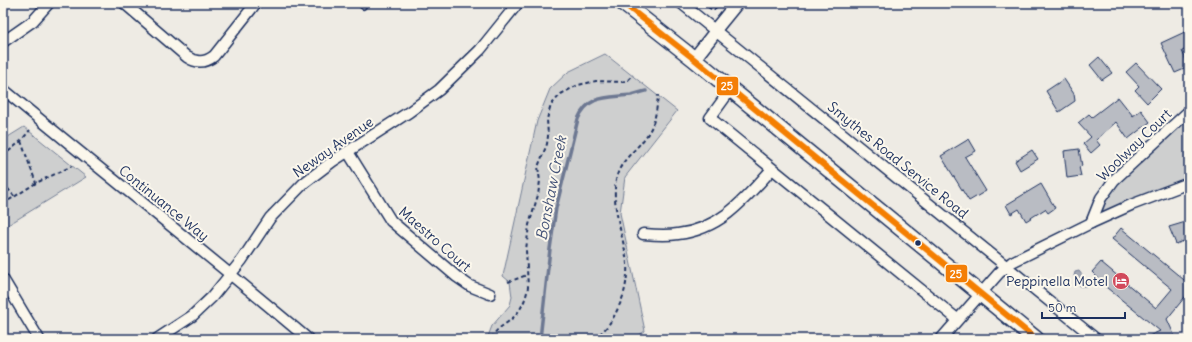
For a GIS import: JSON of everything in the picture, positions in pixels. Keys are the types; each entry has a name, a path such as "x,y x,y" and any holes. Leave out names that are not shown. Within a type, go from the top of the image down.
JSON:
{"main road":[{"path":"623,3 731,89 1036,339"}],"street":[{"path":"3,42 33,21 49,3"},
{"path":"124,3 187,58 202,62 209,60 214,56 256,3"},
{"name":"Neway Avenue","path":"157,339 199,310 231,274 263,228 281,206 308,180 439,90 480,50 518,3"},
{"name":"Smythes Road Service Road","path":"681,3 1096,339"},
{"path":"694,59 737,3"},
{"name":"Continuance Way","path":"3,89 166,223 231,274 308,339"},
{"path":"731,89 710,118 958,319"},
{"name":"Woolway Court","path":"1091,223 1101,198 1114,180 1189,111"},
{"name":"Maestro Court","path":"348,152 391,221 457,277 470,286 490,294"},
{"path":"644,234 683,234 714,222 727,215 740,204 772,169"},
{"path":"941,339 1007,266 1015,260 1138,202 1189,183"},
{"path":"3,279 39,339"}],"path":[{"path":"702,3 714,10 719,3"},
{"path":"492,339 497,329 511,319 524,302 528,287 526,250 529,225 538,195 540,181 538,167 547,142 547,119 552,105 561,94 578,85 596,81 622,82 628,80 633,75"},
{"path":"594,339 613,319 622,300 625,284 627,264 615,202 615,184 617,175 624,162 651,129 656,112 658,95"},
{"path":"3,156 30,130"},
{"path":"21,140 36,183"},
{"path":"3,204 36,183 72,166"},
{"path":"3,183 14,196"},
{"path":"508,282 527,275"}],"shaded area":[{"path":"605,54 677,111 625,177 620,213 645,331 633,339 487,339 492,326 510,305 512,297 510,282 503,276 537,121 550,89 568,72"},
{"path":"1189,117 1189,178 1134,199 1103,213 1101,210 1113,187"},
{"path":"24,127 86,177 3,228 3,140"},
{"path":"1079,271 1086,280 1091,281 1091,283 1087,286 1080,286 1074,276 1075,272"}],"building":[{"path":"1189,30 1189,48 1182,51 1189,67 1175,73 1161,43"},
{"path":"1099,57 1112,73 1102,80 1090,65"},
{"path":"1136,63 1161,89 1147,103 1135,90 1139,86 1126,72"},
{"path":"1064,79 1074,94 1075,101 1059,112 1046,91"},
{"path":"1118,97 1133,116 1141,110 1150,122 1128,139 1116,122 1096,140 1100,145 1091,153 1083,144 1091,137 1078,123 1089,114 1092,117"},
{"path":"969,139 976,151 965,157 986,191 969,201 941,156"},
{"path":"1079,149 1082,166 1079,167 1081,176 1067,178 1064,151"},
{"path":"1032,150 1038,159 1020,170 1015,161"},
{"path":"1041,184 1055,208 1048,213 1045,209 1026,221 1019,209 1011,214 1006,205"},
{"path":"1189,221 1189,239 1176,244 1169,227"},
{"path":"1121,228 1189,284 1189,292 1167,319 1176,339 1142,339 1160,331 1101,283 1102,282 1092,272 1101,262 1156,308 1172,289 1112,239"}],"waterway":[{"name":"Bonshaw Creek","path":"540,339 556,208 578,119 582,111 594,101 607,97 631,95 646,91"}],"transit line":[{"name":"25","path":"623,3 694,59 1036,339"}],"place":[{"name":"Peppinella Motel","path":"1121,281"}]}
